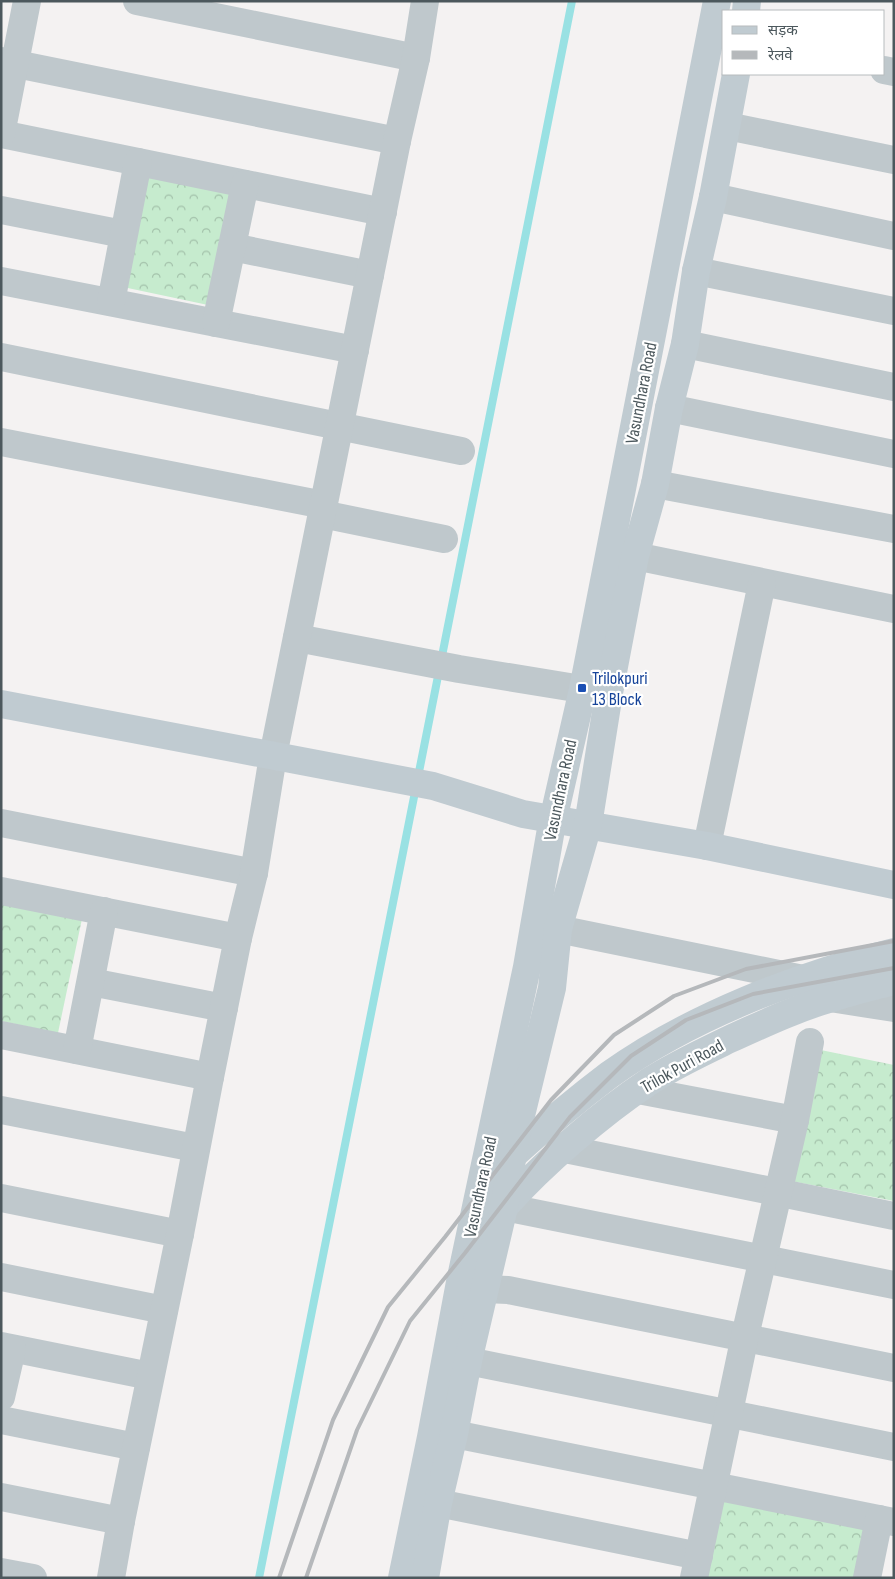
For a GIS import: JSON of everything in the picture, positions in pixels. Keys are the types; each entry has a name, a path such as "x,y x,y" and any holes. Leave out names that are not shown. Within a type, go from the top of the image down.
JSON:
{"street":[{"path":"27,1 8,62 1,134 383,212"},
{"path":"136,1 416,58"},
{"path":"111,1578 180,1234 195,1148 238,938 254,873 273,756 397,141 416,58 425,1"},
{"name":"Vasundhara Road","path":"422,1577 454,1434 468,1361 504,1207 527,967 553,819 583,689 717,1"},
{"path":"8,62 397,141"},
{"name":"Vasundhara Road","path":"422,1577 433,1427 460,1282 510,1149 552,988 558,929 588,825 635,556 655,484 669,408 685,344 696,271 713,196 736,75"},
{"path":"726,126 894,160"},
{"path":"111,302 138,162"},
{"path":"216,323 245,184"},
{"path":"713,196 894,236"},
{"path":"1,210 123,234"},
{"path":"232,246 370,275"},
{"path":"696,271 894,312"},
{"path":"1,281 355,350"},
{"path":"685,344 894,387"},
{"path":"1,357 460,451"},
{"path":"669,408 894,454"},
{"path":"1,442 323,510 444,539"},
{"path":"655,484 894,529"},
{"path":"635,556 894,609"},
{"path":"707,846 762,583"},
{"path":"297,638 459,669 610,694"},
{"path":"1,704 433,786 523,814 707,846 894,885"},
{"path":"1,823 254,873"},
{"path":"1,891 238,938"},
{"path":"77,1050 104,912"},
{"name":"Trilok Puri Road","path":"558,929 803,979"},
{"name":"Trilok Puri Road","path":"510,1149 610,1075 667,1039 714,1015 803,979 894,952"},
{"path":"803,979 830,998 894,1008"},
{"name":"Trilok Puri Road","path":"504,1207 528,1181 605,1114 650,1081 700,1053 768,1022 830,998 894,981"},
{"path":"91,982 224,1008"},
{"path":"1,1035 210,1077"},
{"path":"438,1503 696,1567 745,1336 795,1120 810,1042"},
{"path":"638,1090 795,1120"},
{"path":"1,1110 195,1148"},
{"path":"510,1149 777,1193 894,1216"},
{"path":"1,1198 180,1234"},
{"path":"504,1207 894,1285"},
{"path":"1,1278 164,1310"},
{"path":"484,1289 508,1290 745,1336 894,1368"},
{"path":"1,1397 7,1347 150,1376"},
{"path":"468,1361 894,1447"},
{"path":"1,1420 136,1447"},
{"path":"454,1434 886,1520 867,1578"},
{"path":"1,1497 121,1521"},
{"path":"1,1572 33,1578"}],"green space":[{"path":"147,168 232,186 208,305 123,287"},
{"path":"1,897 83,914 58,1033 1,1021"},
{"path":"811,1048 894,1065 894,1201 786,1180"},
{"path":"720,1492 869,1524 858,1578 704,1578"}],"waterway":[{"path":"259,1578 572,1"}],"railway":[{"path":"279,1578 333,1420 388,1307 551,1100 614,1035 674,996 746,969 894,941"},
{"path":"306,1578 357,1430 410,1321 570,1117 631,1056 686,1020 753,994 894,968"}],"place":[{"name":"Trilokpuri 13 Block","path":"582,688"}]}
